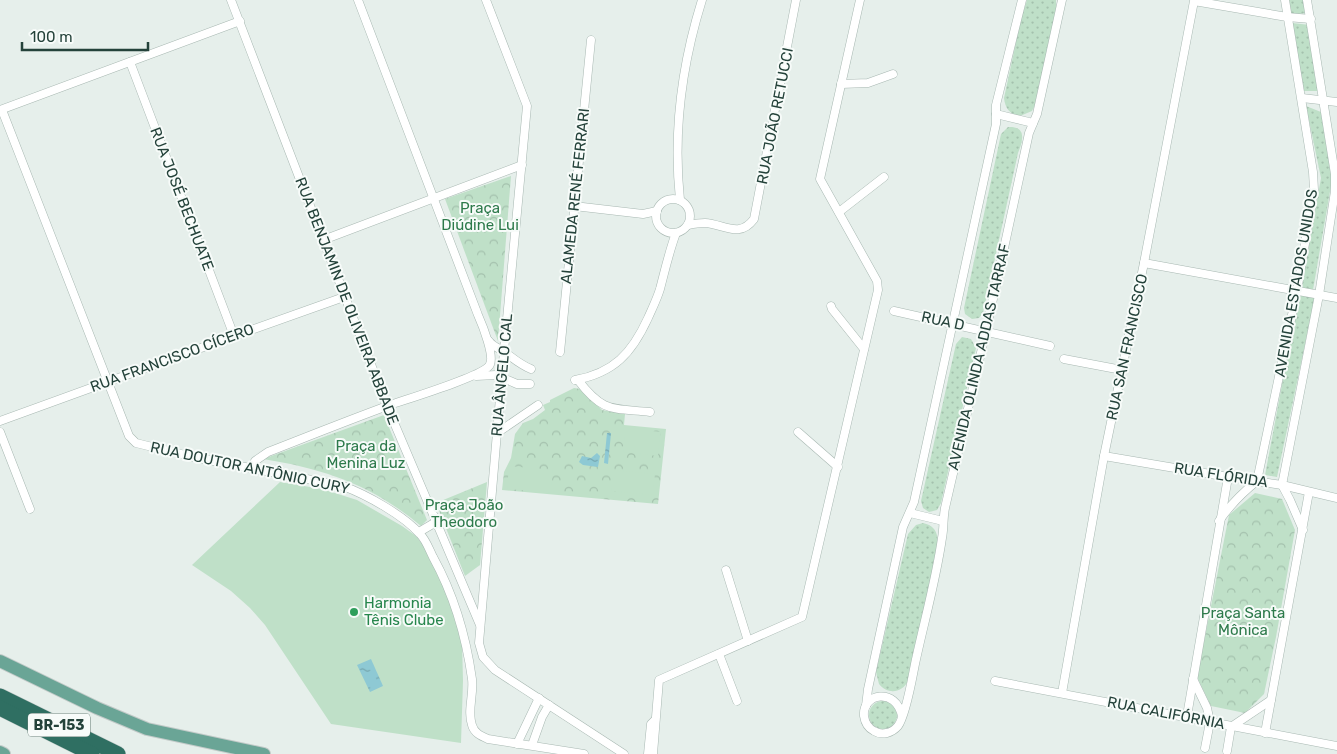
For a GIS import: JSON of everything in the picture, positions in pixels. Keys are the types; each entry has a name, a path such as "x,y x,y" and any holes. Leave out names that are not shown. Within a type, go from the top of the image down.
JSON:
{"highway":[{"name":"BR-153","path":"0,696 118,754"},
{"name":"BR-153","path":"0,708 92,754"}],"main road":[{"path":"0,661 97,708 147,729 264,754"},
{"path":"0,752 4,754"}],"street":[{"name":"RUA BENJAMIN DE OLIVEIRA ABBADE","path":"231,0 387,406 481,626"},
{"path":"358,0 486,335 491,356 490,364 472,376"},
{"name":"RUA ÂNGELO CAL","path":"479,643 504,351 528,106 486,0"},
{"path":"676,200 679,112 694,25 702,0"},
{"name":"RUA JOÃO RETUCCI","path":"705,223 734,230 746,227 754,219 796,0"},
{"path":"653,754 651,724 655,720 659,680 802,617 877,297 877,281 820,179 860,0"},
{"name":"AVENIDA OLINDA ADDAS TARRAF","path":"866,706 868,689 904,527 914,502 954,324 996,124 996,105 1022,0"},
{"name":"AVENIDA OLINDA ADDAS TARRAF","path":"902,716 943,536 943,521 1029,133 1037,114 1062,0"},
{"name":"AVENIDA ESTADOS UNIDOS","path":"1257,481 1297,291 1314,190 1302,98 1285,0"},
{"name":"AVENIDA ESTADOS UNIDOS","path":"1282,485 1319,295 1336,174 1308,0"},
{"name":"RUA SAN FRANCISCO","path":"1062,693 1104,456 1144,263 1194,1 1287,17"},
{"path":"1287,17 1311,19"},
{"path":"1,110 240,21"},
{"name":"ALAMEDA RENÉ FERRARI","path":"560,352 591,40"},
{"name":"RUA JOSÉ BECHUATE","path":"130,62 234,336"},
{"path":"841,84 868,83 894,74"},
{"path":"1302,98 1337,102"},
{"name":"RUA DOUTOR ANTÔNIO CURY","path":"1,110 129,436 136,443 252,469 325,482 358,492 419,532 432,554 462,626 473,683 471,724 474,730 479,735 488,739 584,754"},
{"path":"996,114 1033,124"},
{"path":"323,240 522,165"},
{"path":"839,212 884,177"},
{"path":"676,200 687,205 690,213 688,225 683,230 672,233 660,228 657,220 657,211 663,203 676,200"},
{"path":"574,206 643,214 657,220"},
{"path":"643,214 657,211"},
{"path":"690,213 705,223"},
{"path":"688,225 705,223"},
{"path":"650,412 607,407 589,394 577,380 598,375 609,369 629,351 642,331 659,292 672,233"},
{"path":"1144,263 1337,298"},
{"name":"RUA FRANCISCO CÍCERO","path":"0,421 344,297"},
{"path":"831,306 864,349"},
{"name":"RUA D","path":"894,311 1050,346"},
{"path":"486,335 492,345 504,351 518,363 531,369"},
{"path":"1064,360 1122,370"},
{"path":"252,469 255,461 268,452 387,406 472,376 491,374 517,384 530,384"},
{"path":"497,433 538,405"},
{"path":"0,432 30,509"},
{"path":"798,432 838,467"},
{"name":"RUA FLÓRIDA","path":"1104,456 1228,478 1282,485 1337,498"},
{"path":"1187,716 1219,521 1228,478"},
{"path":"1219,521 1243,492 1257,481"},
{"path":"1282,485 1303,530"},
{"path":"1265,733 1309,492"},
{"path":"910,513 943,521"},
{"path":"419,532 436,522"},
{"path":"726,570 748,641"},
{"path":"466,646 474,647 479,643 481,653 494,670 624,754"},
{"path":"720,654 736,701"},
{"path":"470,666 478,658 485,660"},
{"path":"1193,679 1207,708 1210,722 1205,748"},
{"name":"RUA CALIFÓRNIA","path":"994,681 1187,716 1337,746"},
{"path":"879,697 888,697 895,701 900,708 902,716 894,730 886,734 870,730 864,714 866,706 872,700 879,697"},
{"path":"517,744 539,698"},
{"path":"1227,751 1231,726 1271,700"},
{"path":"532,745 542,717 549,705"},
{"path":"648,754 652,741"}],"green space":[{"path":"1027,0 1056,0 1056,10 1036,103 1032,111 1020,116 1013,114 1009,110 1004,98 1021,19"},
{"path":"1289,0 1304,0 1307,13 1290,15"},
{"path":"1292,23 1310,25 1318,91 1303,91"},
{"path":"1306,106 1321,112 1332,180 1313,290 1301,289 1321,178"},
{"path":"1008,127 1018,129 1021,132 1022,139 983,313 979,318 972,319 965,314 964,308 1001,134"},
{"name":"Praça Diúdine Lui","path":"511,176 498,341 445,199"},
{"path":"1299,294 1315,297 1277,477 1265,475"},
{"path":"962,337 971,339 976,348 941,503 937,510 929,512 923,508 921,501 956,344"},
{"path":"574,388 581,389 602,410 625,414 624,425 666,429 658,504 502,490 504,472 511,458 515,434 523,423 533,419 545,410 543,405"},
{"name":"Praça da Menina Luz","path":"384,415 427,520 421,526 403,512 366,489 307,468 263,459"},
{"path":"625,428 661,432 658,456 623,452"},
{"path":"509,466 553,470 551,493 507,489"},
{"path":"613,470 655,474 653,495 611,491"},
{"name":"Harmonia Tênis Clube","path":"280,482 322,489 357,500 402,526 416,536 424,546 452,602 462,641 461,743 331,724 265,625 231,591 192,565"},
{"name":"Praça João Theodoro","path":"487,482 480,565 465,576 436,503"},
{"name":"Praça Santa Mônica","path":"1255,493 1282,499 1295,530 1264,694 1245,713 1211,706 1197,677 1229,515"},
{"path":"923,523 929,525 936,532 938,542 936,558 908,681 899,690 886,690 879,684 876,672 908,534 916,525"},
{"path":"883,701 893,705 897,715 893,725 883,729 873,725 869,715 873,705"}],"water":[{"path":"607,433 611,433 608,464 604,463"},
{"path":"597,453 600,456 598,467 583,465 579,462 582,456 591,458"},
{"path":"371,659 383,686 370,692 357,665"}],"place":[{"name":"Harmonia Tênis Clube","path":"354,612"}]}
